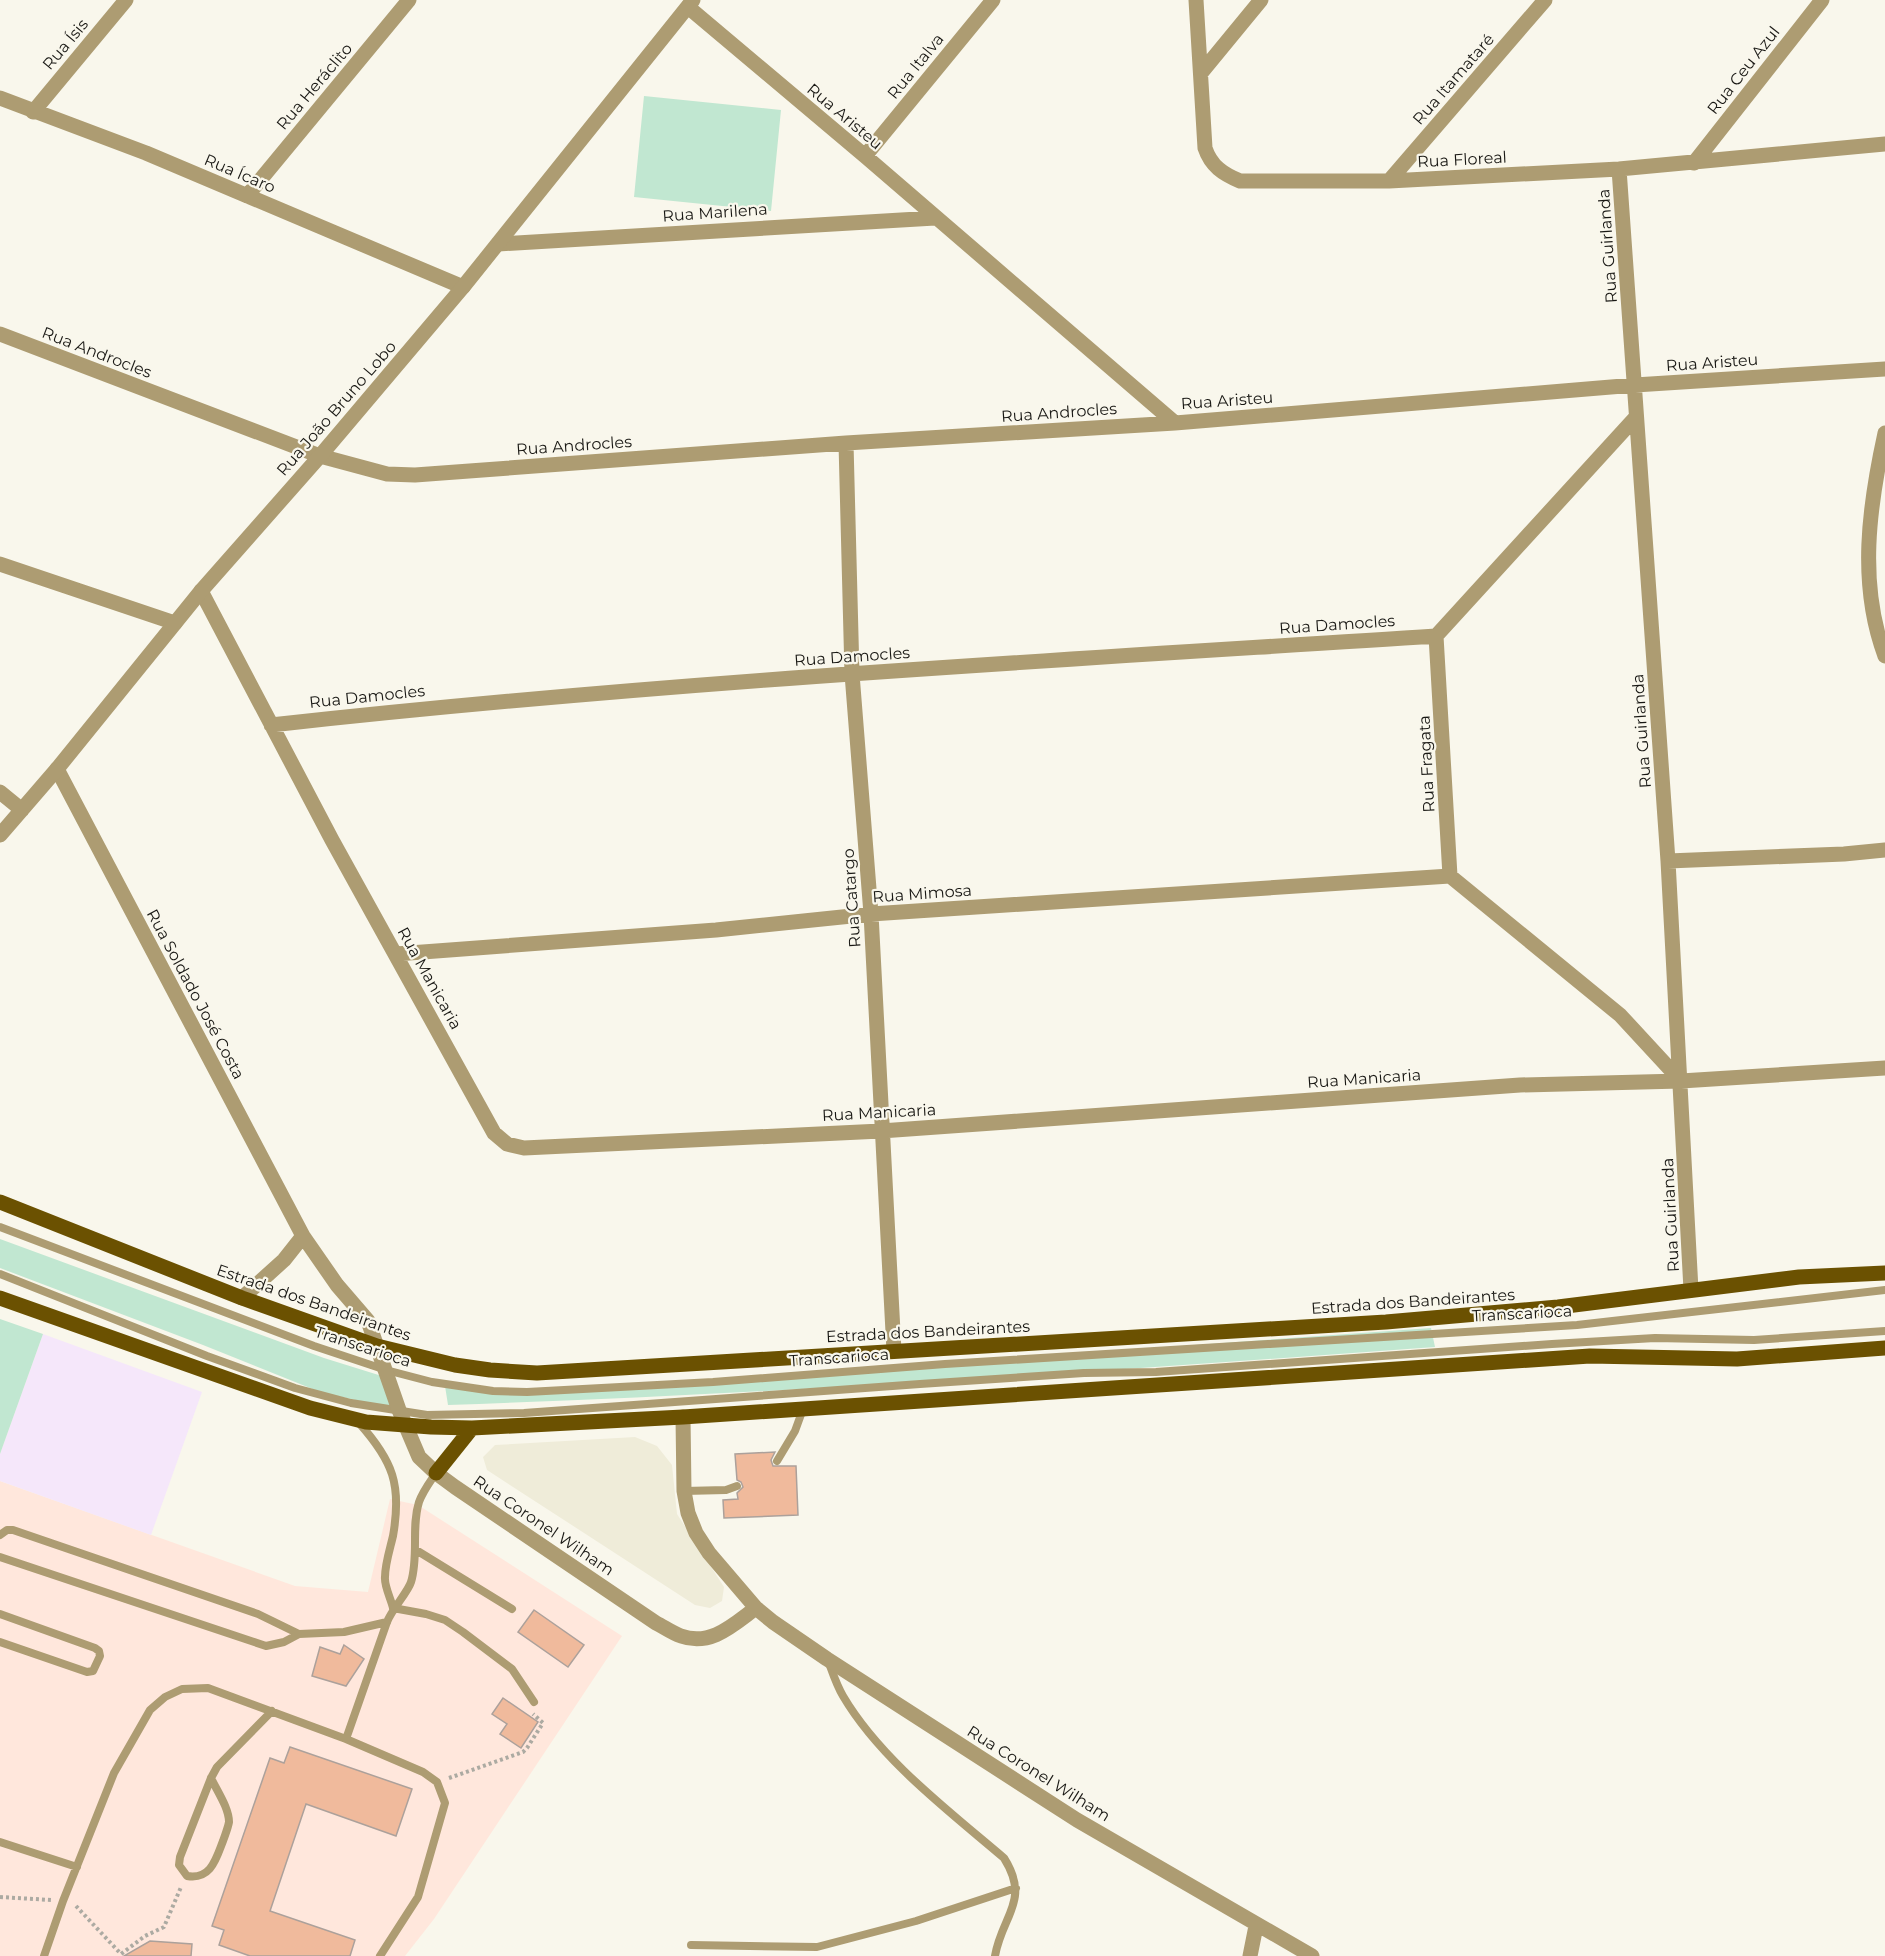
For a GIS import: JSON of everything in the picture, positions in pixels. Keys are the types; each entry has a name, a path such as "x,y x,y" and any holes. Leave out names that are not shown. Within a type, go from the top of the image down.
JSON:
{"main road":[{"name":"Estrada dos Bandeirantes","path":"0,1202 242,1298 377,1346 455,1365 537,1373 1386,1322 1558,1307 1799,1277 1885,1273"},
{"path":"0,1298 44,1311 310,1408 356,1420 471,1428 683,1417 1590,1356 1737,1359 1885,1348"},
{"path":"436,1473 471,1428"}],"street":[{"name":"Rua Ísis","path":"33,112 126,0"},
{"name":"Rua Heráclito","path":"247,196 409,0"},
{"name":"Rua Italva","path":"865,156 993,0"},
{"name":"Rua Floreal","path":"1196,0 1205,148 1209,161 1225,175 1240,181 1389,181 1619,170 1885,144"},
{"path":"1201,73 1261,0"},
{"name":"Rua Itamataré","path":"1389,181 1545,0"},
{"name":"Rua Ceu Azul","path":"1694,163 1808,7 1822,0"},
{"name":"Rua Aristeu","path":"691,4 935,218 1175,423 1635,386 1885,369"},
{"name":"Rua João Bruno Lobo","path":"0,835 57,769 201,591 320,456 463,287 691,4"},
{"name":"Rua Ícaro","path":"0,98 146,153 463,287"},
{"name":"Rua Guirlanda","path":"1619,170 1668,861 1692,1290"},
{"name":"Rua Marilena","path":"498,244 935,218"},
{"name":"Rua Androcles","path":"0,334 320,456 387,474 415,475 846,443 1175,423"},
{"path":"1436,636 1636,417"},
{"path":"1885,433 1877,467 1868,555 1870,591 1885,656"},
{"name":"Rua Catargo","path":"846,443 852,674 871,914 894,1351"},
{"path":"0,564 175,623"},
{"name":"Rua Manicaria","path":"201,591 271,725 494,1133 507,1144 524,1148 881,1131 1520,1085 1681,1081 1885,1068"},
{"name":"Rua Damocles","path":"271,725 414,709 852,674 1436,636"},
{"name":"Rua Fragata","path":"1436,636 1450,876"},
{"name":"Rua Soldado José Costa","path":"57,769 303,1236 337,1285 368,1321 377,1346"},
{"path":"0,792 21,810"},
{"path":"1668,861 1844,854 1885,850"},
{"path":"1450,876 1620,1015 1681,1081"},
{"name":"Rua Mimosa","path":"396,954 716,930 871,914 1450,876"},
{"path":"242,1298 284,1260 303,1236"},
{"name":"Rua Coronel Wilham","path":"377,1346 399,1410 419,1457 436,1473 656,1623 681,1636 697,1640 708,1638 725,1630 756,1608"},
{"name":"Rua Coronel Wilham","path":"683,1417 684,1491 688,1513 696,1533 729,1579 756,1608 827,1659 1077,1820 1256,1926 1312,1956"},
{"path":"1250,1956 1256,1926"}],"lane":[{"name":"Transcarioca","path":"0,1227 314,1346 386,1370 432,1382 494,1391 593,1389 945,1364 1577,1325 1885,1290"},
{"name":"Transcarioca","path":"0,1274 207,1356 296,1388 351,1403 427,1415 524,1413 1084,1373 1156,1372 1655,1338 1754,1340 1885,1331"},
{"path":"777,1461 795,1431 803,1409"},
{"path":"356,1420 383,1454 397,1491 394,1528 384,1578 393,1608"},
{"path":"346,1739 387,1622 393,1608 411,1584 416,1550 418,1505 436,1473"},
{"path":"684,1491 726,1490 737,1486"},
{"path":"0,1535 7,1530 13,1530 258,1614 299,1634"},
{"path":"416,1550 512,1608"},
{"path":"0,1557 266,1646 285,1642 299,1634 344,1632 387,1622"},
{"path":"393,1608 445,1620 512,1669 534,1702"},
{"path":"0,1614 95,1648 99,1651 100,1656 93,1671 87,1672 0,1642"},
{"path":"827,1659 842,1695 862,1724 912,1778 1004,1858 1013,1873 1016,1888 1014,1902 995,1956"},
{"path":"44,1956 63,1901 114,1773 150,1710 165,1697 182,1689 208,1688 346,1739 423,1772 436,1782 445,1803 418,1897 380,1956"},
{"path":"211,1778 227,1812 229,1823 214,1866 209,1871 195,1877 187,1876 178,1865 211,1778 218,1767 272,1711"},
{"path":"0,1842 77,1867"},
{"path":"691,1945 817,1947 916,1921 1016,1888"}],"path":[{"path":"436,1782 523,1752 543,1723 533,1714 534,1702"},
{"path":"0,1896 63,1901 76,1906 121,1954 145,1936 164,1927 187,1876"}],"shaded area":[{"path":"43,1334 202,1392 151,1535 0,1481 0,1454"},
{"path":"635,1437 657,1446 672,1465 677,1514 724,1587 722,1601 710,1608 695,1605 487,1470 483,1457 495,1445"},
{"path":"0,1481 295,1586 368,1592 390,1499 418,1505 622,1636 434,1919 405,1956 0,1956"}],"green space":[{"path":"644,96 781,110 771,211 634,197"},
{"path":"0,1239 324,1358 385,1377 395,1409 320,1392 0,1268"},
{"path":"0,1319 43,1334 0,1454"},
{"path":"1431,1328 1435,1347 818,1388 448,1405 445,1386 514,1394"}],"building":[{"path":"775,1452 771,1460 773,1466 796,1466 798,1515 724,1518 723,1500 738,1499 737,1493 743,1487 737,1480 735,1454"},
{"path":"534,1610 584,1645 568,1667 518,1632"},
{"path":"344,1645 364,1659 346,1686 312,1676 320,1647 340,1654"},
{"path":"503,1698 538,1722 521,1748 500,1734 507,1724 492,1714"},
{"path":"290,1747 412,1789 396,1836 306,1804 270,1911 355,1940 350,1956 250,1956 219,1945 224,1930 212,1926 270,1758 284,1763"},
{"path":"150,1941 192,1944 191,1956 124,1956"}]}
